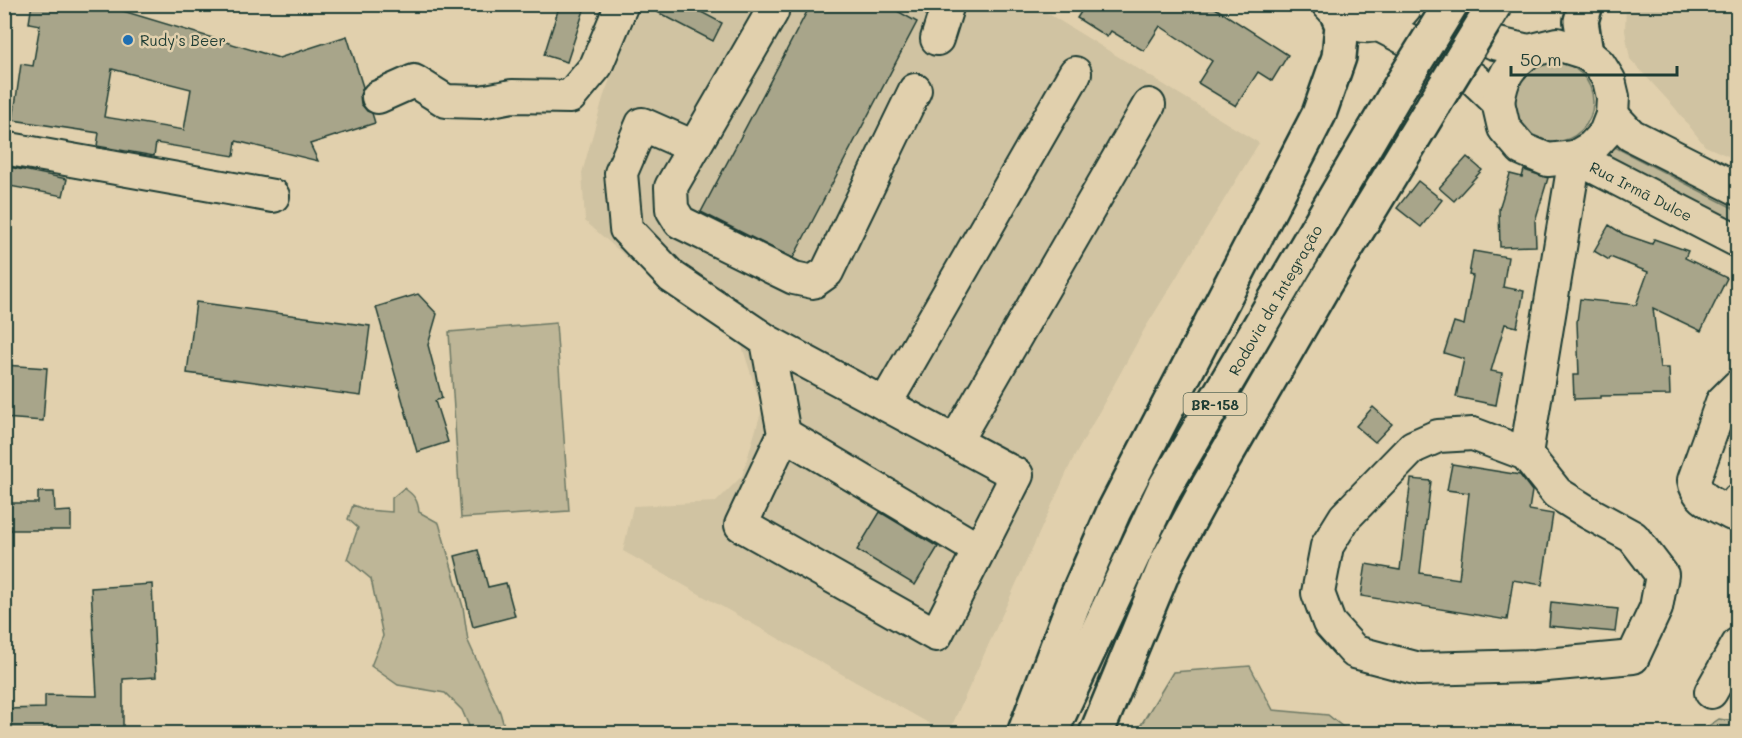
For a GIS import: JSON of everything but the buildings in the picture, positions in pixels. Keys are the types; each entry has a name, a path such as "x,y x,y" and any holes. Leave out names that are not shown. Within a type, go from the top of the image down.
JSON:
{"highway":[{"name":"Rodovia da Integração","path":"1050,734 1164,489 1451,4"},
{"name":"BR-158","path":"1096,734 1167,561 1324,285 1494,4"},
{"path":"1586,4 1581,21 1586,53"},
{"path":"1024,734 1072,607 1114,511 1319,114 1339,57 1342,25 1331,7"}],"street":[{"path":"378,97 414,81 446,101 481,102 512,96 570,97 596,66 622,4"},
{"path":"767,4 772,12 671,187 672,209 680,222 794,278 813,282 827,272 915,90"},
{"path":"937,39 948,4"},
{"path":"1381,26 1404,10 1407,4"},
{"path":"1431,4 1494,43 1529,51"},
{"path":"1331,7 1361,26 1381,26 1410,41 1474,79 1498,102"},
{"path":"1498,102 1502,81 1512,64 1529,51 1557,44 1586,53 1599,64 1609,80 1613,98 1612,115 1605,133 1592,147 1575,157 1529,439 1557,493 1633,537 1662,574 1656,608 1633,657 1536,666 1419,669 1355,652 1329,623 1318,593 1327,546 1345,517 1413,447 1438,436 1473,434 1529,439"},
{"path":"885,404 1075,73"},
{"name":"Rua Irmã Dulce","path":"1498,102 1504,128 1522,149 1548,160 1575,157 1737,241"},
{"path":"955,442 1149,105"},
{"path":"1612,115 1631,135 1737,189"},
{"path":"694,147 642,124 621,172 626,229 672,277 767,341 1017,475 936,636 741,525 784,434 767,341"},
{"path":"4,148 273,196"},
{"path":"1736,515 1702,497 1695,490 1694,480 1722,402 1737,386"},
{"path":"784,434 979,550"},
{"path":"1712,692 1737,644"}],"shaded area":[{"path":"643,4 1034,5 1259,143 1144,330 1071,463 948,734 623,551 633,506 716,502 742,476 762,409 742,346 718,321 664,290 585,221 582,173 603,98 617,60"},
{"path":"1626,5 1737,5 1737,160 1705,146 1675,108 1630,59 1625,31"},
{"path":"1553,62 1568,65 1581,74 1590,87 1593,102 1590,117 1581,130 1568,139 1553,142 1538,139 1525,130 1516,117 1513,102 1516,87 1525,74 1538,65"},
{"path":"1613,146 1737,210 1737,226 1607,159"},
{"path":"556,323 569,511 461,518 449,332"},
{"path":"404,488 415,498 419,512 439,523 463,607 468,641 500,712 506,733 472,733 462,710 445,693 398,685 371,666 383,636 371,579 347,559 358,528 348,519 353,505 366,510 392,512 392,498"},
{"path":"1250,666 1273,710 1328,715 1343,727 1362,733 1136,733 1173,672"},
{"path":"1719,719 1737,722 1737,733 1702,733 1704,729"}],"place":[{"name":"Rudy's Beer","path":"128,40"}]}
